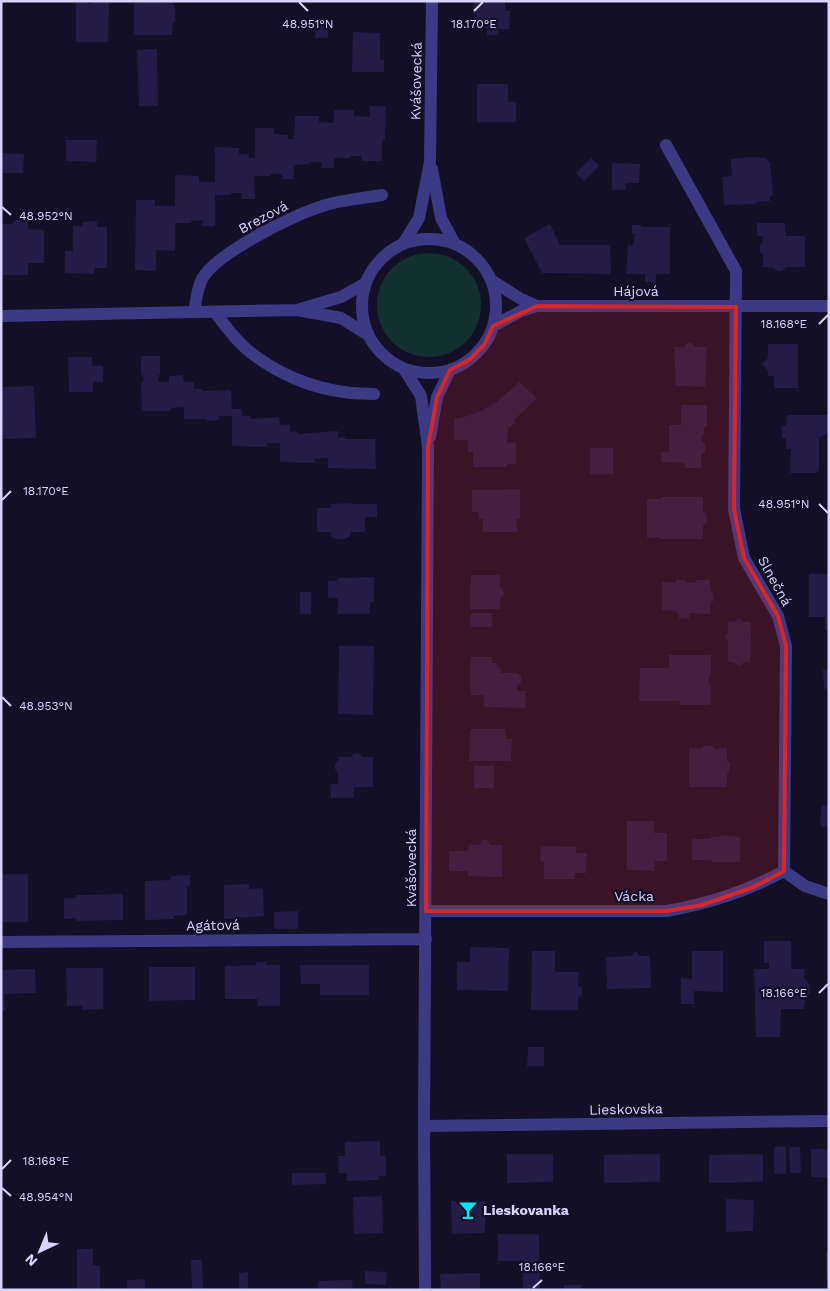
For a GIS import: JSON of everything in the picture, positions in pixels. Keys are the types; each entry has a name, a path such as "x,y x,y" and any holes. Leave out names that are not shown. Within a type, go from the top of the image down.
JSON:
{"street":[{"name":"Kvášovecká","path":"403,244 420,218 430,162 432,1"},
{"path":"666,145 736,271 736,307"},
{"name":"Kvášovecká","path":"430,162 441,218 455,244"},
{"name":"Brezová","path":"194,312 202,278 228,254 258,235 305,212 330,204 382,195"},
{"path":"420,239 438,239 455,244 470,253 482,265 491,280 495,295 496,311 493,326 484,345 469,360 450,370 427,373 404,369 389,360 377,349 368,335 362,318 362,300 366,282 374,266 387,253 403,244 420,239"},
{"name":"Hájová","path":"491,280 520,299 537,306"},
{"path":"297,310 341,297 366,282"},
{"name":"Hájová","path":"493,326 521,311 537,306 829,306"},
{"name":"Slnečná","path":"736,307 734,509 744,558 778,616 786,646 784,871"},
{"path":"1,316 297,310 341,318 368,335"},
{"path":"215,312 229,332 249,352 277,370 321,387 344,392 374,394"},
{"name":"Kvášovecká","path":"404,369 420,396 428,446 424,1126 425,1290"},
{"name":"Kvášovecká","path":"428,446 437,397 450,370"},
{"path":"784,871 805,886 829,894"},
{"name":"Vácka","path":"426,911 667,911 702,905 754,887 784,871"},
{"name":"Agátová","path":"1,942 426,939"},
{"name":"Lieskovska","path":"424,1126 829,1121"}],"highlighted area":[{"path":"537,306 736,307 734,509 744,558 778,616 786,646 784,871 754,887 702,905 667,911 426,911 428,447 437,397 450,370 469,360 484,345 493,326"}],"green space":[{"path":"429,253 449,257 458,261 466,268 473,276 477,285 481,305 477,325 473,334 466,342 458,349 449,353 429,357 409,353 400,349 392,342 385,334 381,325 377,305 381,285 385,276 392,268 400,261 409,257"}],"building":[{"path":"109,1 108,42 76,42 76,2 92,4 92,2"},
{"path":"134,1 173,1 173,5 175,5 175,22 173,22 172,35 134,35"},
{"path":"474,1 505,1 505,11 510,11 509,29 498,29 498,35 487,35 487,28 476,29 476,14 473,15"},
{"path":"316,20 329,20 328,38 315,38"},
{"path":"353,32 380,33 380,60 384,60 384,72 352,72"},
{"path":"157,49 158,106 139,106 137,50"},
{"path":"477,84 508,84 508,102 516,102 516,122 477,122"},
{"path":"370,106 386,106 385,140 382,140 382,161 362,161 362,156 350,156 350,158 334,158 334,168 322,168 322,162 294,165 294,179 282,179 282,174 254,176 255,199 242,199 242,193 215,195 215,226 202,226 203,220 191,221 191,223 175,223 175,251 156,250 156,271 135,270 136,200 155,200 155,206 175,206 175,175 199,176 199,182 215,182 215,147 239,148 239,154 249,154 249,158 255,158 255,128 274,128 274,134 288,135 288,139 294,139 295,116 319,116 319,122 334,123 334,110 354,110 354,116 370,117"},
{"path":"66,140 97,140 96,162 66,161"},
{"path":"1,153 24,154 23,173 1,173"},
{"path":"591,158 599,166 584,181 576,173"},
{"path":"765,158 770,163 773,196 770,196 770,201 756,202 756,204 724,205 722,177 732,176 731,159"},
{"path":"612,163 640,164 639,183 626,183 626,190 612,190"},
{"path":"16,220 28,220 28,229 44,230 44,263 28,263 28,275 1,275 1,224 12,224"},
{"path":"98,221 97,227 107,227 107,268 94,268 94,274 65,273 65,251 73,251 73,226 83,226 83,222"},
{"path":"757,223 785,223 786,236 805,236 805,267 786,267 782,271 777,271 773,268 763,267 763,254 760,252 760,245 763,244 763,236 757,236"},
{"path":"550,224 560,245 610,245 611,274 542,273 524,238"},
{"path":"632,225 641,225 641,227 670,227 670,274 656,274 656,282 645,282 645,274 626,274 628,243 629,246 633,246 635,234 632,234"},
{"path":"687,343 692,343 695,347 707,347 705,387 676,386 674,347 684,347"},
{"path":"768,344 798,344 798,388 774,388 774,376 768,376 768,370 762,364 768,358"},
{"path":"141,356 160,356 158,382 169,382 169,376 183,375 184,382 194,382 194,389 202,389 202,391 231,390 232,409 242,409 242,416 250,416 250,419 279,417 280,425 290,424 290,432 297,431 298,434 338,431 338,438 375,439 376,469 328,468 328,458 315,459 315,463 280,462 280,443 267,443 267,447 232,446 232,416 219,416 219,420 207,421 207,419 184,419 184,407 171,408 171,411 142,411 141,382 143,382 143,375 141,375"},
{"path":"68,357 92,357 92,366 103,366 103,382 93,382 93,392 69,392"},
{"path":"519,382 537,398 514,420 516,423 508,428 507,443 516,442 516,464 507,464 507,467 473,467 473,452 468,452 468,440 454,440 454,419 481,411 498,401"},
{"path":"34,386 36,438 3,439 1,387"},
{"path":"681,405 707,405 707,427 704,427 704,433 701,437 705,444 705,451 701,455 701,468 685,468 685,463 661,462 661,452 669,452 669,425 681,425"},
{"path":"787,415 829,415 829,432 819,438 819,469 817,473 790,473 791,449 786,449 786,438 782,438 781,426 786,426"},
{"path":"590,448 613,448 613,474 590,474"},
{"path":"520,489 520,519 516,519 517,532 483,532 483,519 478,519 478,512 472,512 472,490"},
{"path":"661,497 703,497 703,511 707,514 707,522 703,526 703,539 647,538 647,499 661,499"},
{"path":"331,504 377,504 377,517 365,517 365,532 350,532 350,537 337,539 331,537 331,532 317,532 317,508 331,508"},
{"path":"809,574 829,574 829,629 825,629 825,617 809,617"},
{"path":"471,575 500,575 500,586 504,595 500,598 500,609 470,609"},
{"path":"374,577 374,602 370,602 370,614 338,614 338,598 328,598 328,581 338,581 338,578"},
{"path":"676,580 694,583 697,580 710,580 710,590 714,594 714,600 710,604 710,614 689,613 689,618 679,618 679,614 676,611 662,610 662,582 676,583"},
{"path":"300,592 311,592 311,614 300,614"},
{"path":"471,613 492,613 492,627 470,627"},
{"path":"739,618 743,622 750,622 751,637 750,662 739,666 728,662 728,641 724,637 728,633 728,622 736,621"},
{"path":"339,646 374,646 373,715 338,714"},
{"path":"669,655 711,655 711,675 709,675 708,685 711,684 710,705 679,705 680,701 639,701 640,668 669,668"},
{"path":"470,657 492,657 492,663 496,663 501,669 501,673 517,673 521,677 521,682 517,686 517,691 526,691 525,708 484,707 484,695 470,695"},
{"path":"823,669 829,669 829,688 824,689"},
{"path":"470,729 506,729 506,739 512,739 511,761 469,761"},
{"path":"712,746 715,749 727,748 727,761 730,763 727,774 727,787 689,787 689,748 701,748"},
{"path":"354,754 359,754 363,757 373,757 373,787 354,787 354,798 331,798 330,784 338,784 338,773 335,769 335,764 338,761 338,757 351,757"},
{"path":"474,766 494,766 494,788 474,788"},
{"path":"822,805 829,805 829,827 821,827"},
{"path":"627,821 654,821 654,833 667,833 667,861 654,861 654,871 627,870"},
{"path":"720,835 740,837 740,862 692,860 692,839 711,839 711,837 719,837"},
{"path":"482,840 487,840 490,845 502,845 502,877 468,876 468,871 449,871 449,851 468,851 469,844 480,845"},
{"path":"541,846 576,847 576,853 587,853 586,873 575,873 575,879 544,879 544,862 540,861"},
{"path":"28,874 28,922 1,922 1,875"},
{"path":"190,875 190,886 187,886 187,915 174,916 174,919 145,920 145,881 171,880 171,876"},
{"path":"249,884 249,889 263,888 264,916 224,919 224,885"},
{"path":"123,894 123,920 76,921 76,918 64,919 64,898 76,898 76,895"},
{"path":"298,911 298,929 274,929 274,912"},
{"path":"764,941 791,941 791,969 805,969 804,977 810,985 810,992 805,1001 804,1009 781,1009 780,1037 756,1037 754,969 769,969 769,963 764,963"},
{"path":"470,947 509,948 508,991 457,990 457,962 470,962"},
{"path":"532,951 555,951 555,972 579,972 578,985 582,988 582,995 578,998 578,1010 531,1010"},
{"path":"635,951 640,956 650,956 651,988 607,989 606,957 631,956"},
{"path":"692,951 723,951 723,992 694,991 694,1004 681,1004 681,978 692,979"},
{"path":"256,962 266,962 266,965 280,965 280,1006 258,1006 258,999 225,999 225,966 256,965"},
{"path":"300,965 369,965 369,995 320,995 320,984 301,984"},
{"path":"149,967 195,967 195,1000 149,1001"},
{"path":"66,968 103,968 103,1009 83,1010 83,1006 67,1006"},
{"path":"35,969 36,993 4,994 5,1011 1,1011 1,970"},
{"path":"528,1047 544,1047 544,1066 527,1066"},
{"path":"380,1141 380,1156 386,1156 386,1176 379,1176 379,1180 347,1181 347,1173 339,1173 338,1156 345,1156 345,1142"},
{"path":"786,1146 786,1174 774,1174 774,1147"},
{"path":"789,1147 800,1147 801,1173 790,1173"},
{"path":"811,1149 829,1149 829,1178 811,1177"},
{"path":"507,1154 553,1154 553,1182 507,1183"},
{"path":"660,1154 660,1182 604,1183 604,1155"},
{"path":"763,1154 763,1182 709,1183 709,1155"},
{"path":"292,1173 326,1173 326,1184 292,1185"},
{"path":"382,1196 383,1233 354,1234 353,1197"},
{"path":"726,1199 754,1200 753,1231 726,1232"},
{"name":"Lieskovanka","path":"451,1201 485,1201 485,1233 452,1234"},
{"path":"498,1234 539,1234 540,1290 523,1290 522,1261 498,1261"},
{"path":"77,1249 93,1249 93,1265 100,1266 100,1290 77,1290"},
{"path":"826,1253 829,1253 829,1279 826,1279"},
{"path":"191,1260 202,1260 203,1290 192,1290"},
{"path":"365,1271 387,1272 386,1285 365,1284"},
{"path":"248,1272 248,1290 239,1290 239,1273"},
{"path":"480,1273 480,1290 441,1290 440,1274"},
{"path":"145,1279 145,1290 127,1290 127,1280"},
{"path":"352,1280 353,1290 318,1290 318,1281"},
{"path":"564,1285 582,1285 582,1290 564,1290"}],"place":[{"name":"Lieskovanka","path":"468,1210"}]}
